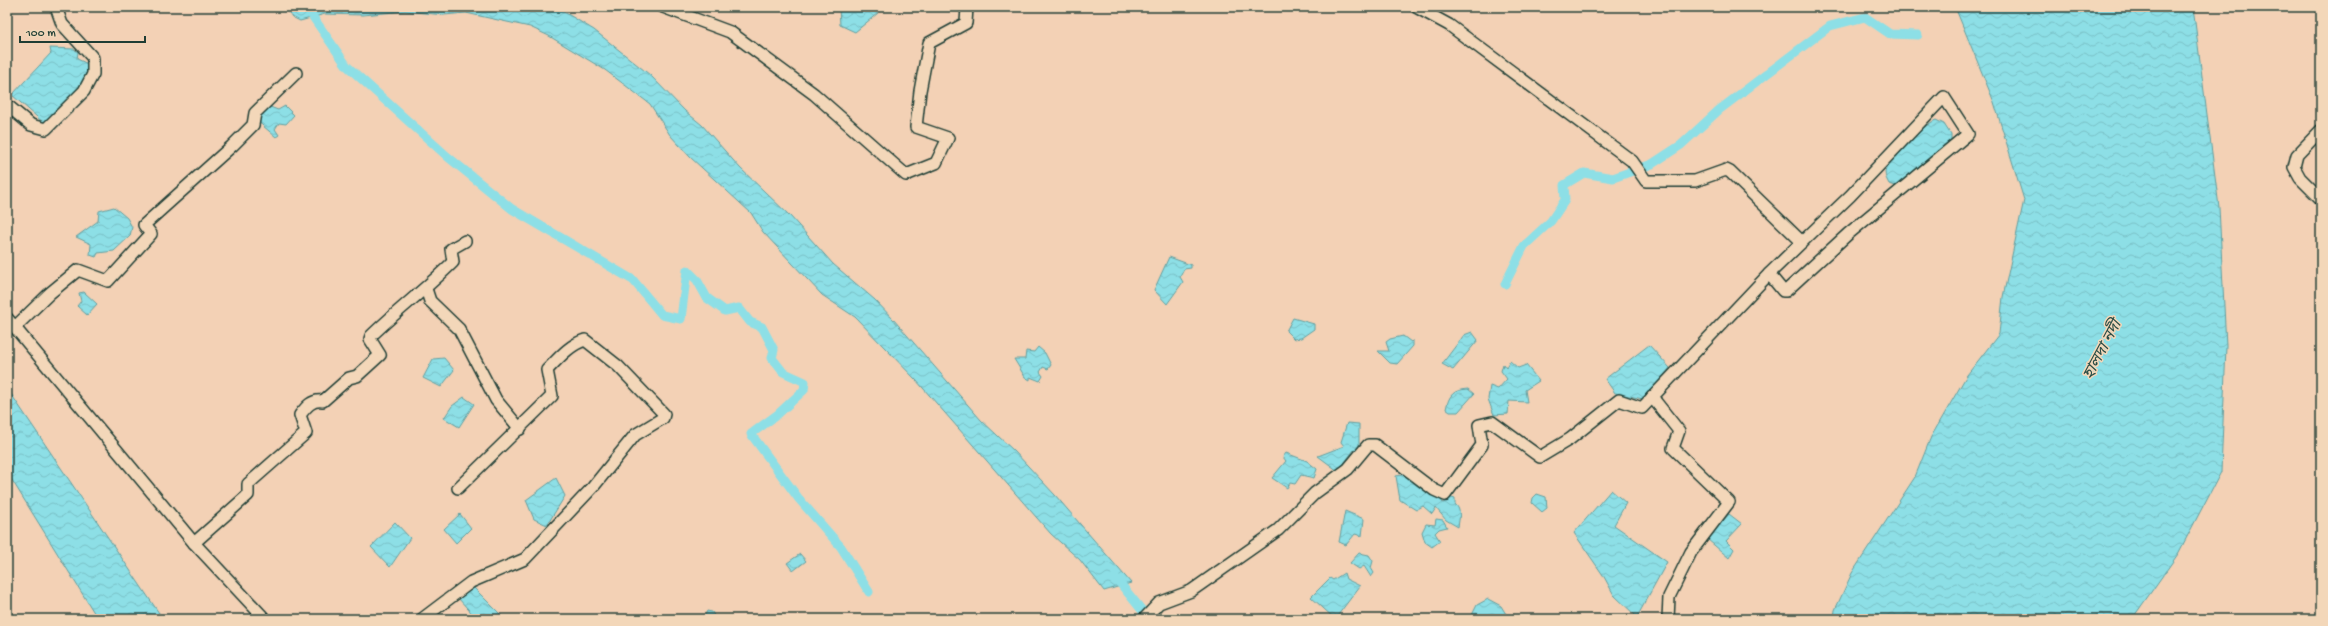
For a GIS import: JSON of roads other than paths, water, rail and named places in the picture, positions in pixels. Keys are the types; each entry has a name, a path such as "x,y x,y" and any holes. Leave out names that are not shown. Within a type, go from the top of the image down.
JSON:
{"street":[{"path":"7,105 31,125 46,129 84,91 93,74 93,58 62,24 56,7"},
{"path":"662,7 730,32 814,94 906,175 936,163 948,138 916,127 920,91 929,43 966,23 967,7"},
{"path":"1416,7 1449,25 1632,161 1646,181 1695,181 1726,170 1730,172 1802,242"},
{"path":"15,327 50,293 78,270 108,281 151,234 144,225 232,146 253,125 255,113 296,72"},
{"path":"1144,619 1159,603 1191,591 1278,530 1315,493 1348,468 1368,445 1375,445 1434,490 1445,495 1482,445 1479,425 1492,422 1540,457 1570,439 1619,400 1642,408 1769,274 1850,196 1944,97 1968,134 1848,234 1786,291 1782,291 1769,274"},
{"path":"2321,130 2297,155 2294,167 2300,178 2321,199"},
{"path":"194,543 248,495 248,484 306,433 300,415 310,404 317,400 323,401 349,378 357,376 380,355 370,339 371,336 399,309 426,289 453,262 451,249 464,241"},
{"path":"426,289 430,301 459,329 496,400 520,429"},
{"path":"7,318 194,543 265,619"},
{"path":"422,619 471,582 525,559 593,487 635,435 663,418 664,414 618,366 585,340 570,347 547,370 552,396 520,429 458,488"},
{"path":"1652,397 1678,431 1673,448 1729,502 1691,552 1669,597 1668,619"}],"water":[{"path":"285,7 556,7 594,30 650,75 685,111 702,125 740,168 790,216 833,264 875,300 981,420 1014,451 1055,495 1131,583 1104,591 1080,560 1051,534 916,380 855,317 822,295 763,232 751,213 690,157 670,135 650,104 605,70 549,36 530,27 466,13 444,15 405,11 363,15 325,14 300,21 292,17"},
{"path":"839,7 870,7 869,10 878,13 855,32 840,25"},
{"name":"হালদা নদী","path":"1955,7 2193,7 2219,207 2226,346 2221,472 2178,554 2132,619 1834,619 1835,610 1852,573 1915,477 1931,437 1967,375 1999,334 2003,297 2024,200 1994,102"},
{"path":"50,48 74,49 78,52 77,59 88,64 87,78 45,124 12,95 51,53"},
{"path":"285,106 294,115 286,124 279,123 275,129 279,135 276,137 256,120 270,107 278,110"},
{"path":"1936,120 1944,124 1951,135 1951,143 1904,183 1896,186 1889,184 1885,172 1892,159 1915,135"},
{"path":"114,207 127,218 132,227 130,236 114,251 98,253 96,257 90,255 91,244 76,237 98,221 99,211"},
{"path":"1169,257 1191,265 1191,268 1184,269 1180,277 1183,282 1167,304 1154,290"},
{"path":"84,292 97,304 87,315 77,306 81,301 79,293"},
{"path":"1293,318 1314,324 1314,329 1301,338 1294,339 1286,331"},
{"path":"1472,332 1478,340 1453,370 1442,364 1464,335"},
{"path":"1403,336 1411,342 1413,340 1413,346 1397,364 1390,363 1378,351 1389,351 1386,342 1390,339"},
{"path":"1649,345 1670,368 1643,399 1615,393 1605,379"},
{"path":"1038,347 1045,353 1051,365 1048,369 1043,367 1040,372 1043,376 1040,381 1030,377 1030,380 1025,377 1014,359 1025,359 1026,351 1034,352"},
{"path":"444,358 454,370 441,387 423,378 433,359"},
{"path":"1510,361 1518,368 1526,365 1539,381 1525,390 1527,402 1509,401 1508,414 1494,415 1488,399 1490,386 1498,389 1507,379 1501,371 1503,364 1506,368"},
{"path":"7,388 163,619 98,619 7,472"},
{"path":"1468,389 1474,394 1458,412 1450,412 1446,409 1452,394"},
{"path":"464,397 474,404 459,427 444,418 452,406"},
{"path":"1347,423 1359,424 1359,453 1354,450 1338,471 1318,456 1344,446 1341,442"},
{"path":"1286,453 1307,461 1317,469 1314,478 1301,475 1295,484 1290,483 1287,488 1272,478 1286,461 1283,457"},
{"path":"1409,474 1442,497 1442,502 1444,503 1449,497 1455,499 1455,504 1459,509 1458,527 1446,520 1436,508 1432,514 1423,506 1416,510 1400,500 1396,476"},
{"path":"556,478 565,496 547,525 534,519 526,500"},
{"path":"1611,490 1626,503 1614,525 1667,562 1637,617 1614,595 1603,575 1574,533"},
{"path":"1537,494 1546,497 1547,508 1542,512 1532,503 1533,498"},
{"path":"1345,511 1364,519 1362,536 1355,534 1346,545 1339,542"},
{"path":"460,514 471,528 456,543 444,529"},
{"path":"1729,514 1742,524 1726,541 1734,549 1729,558 1707,539"},
{"path":"1436,519 1443,520 1447,527 1439,529 1435,533 1440,541 1432,547 1425,542 1422,532 1426,524 1435,525"},
{"path":"395,522 410,538 390,567 371,547"},
{"path":"1359,553 1369,555 1373,561 1371,568 1374,573 1371,577 1364,566 1359,569 1350,563"},
{"path":"800,554 806,561 793,571 787,563"},
{"path":"1344,573 1346,579 1360,586 1335,619 1311,597 1330,578 1333,580"},
{"path":"474,588 505,619 477,619 458,598"},
{"path":"1488,599 1501,606 1509,619 1470,619 1477,605"},
{"path":"707,611 712,612 716,619 703,619"}],"waterway":[{"path":"306,7 347,66 448,157 512,209 633,280 662,315 681,319 687,270 697,280 707,298 725,311 739,308 750,322 762,327 774,350 772,358 783,372 805,382 804,390 778,414 751,434 799,499 841,547 869,592"},
{"path":"1505,284 1524,246 1551,221 1565,200 1564,185 1584,173 1613,178 1652,164 1681,145 1719,110 1830,26 1865,17 1890,34 1918,35"},
{"path":"1115,577 1149,619"}]}
